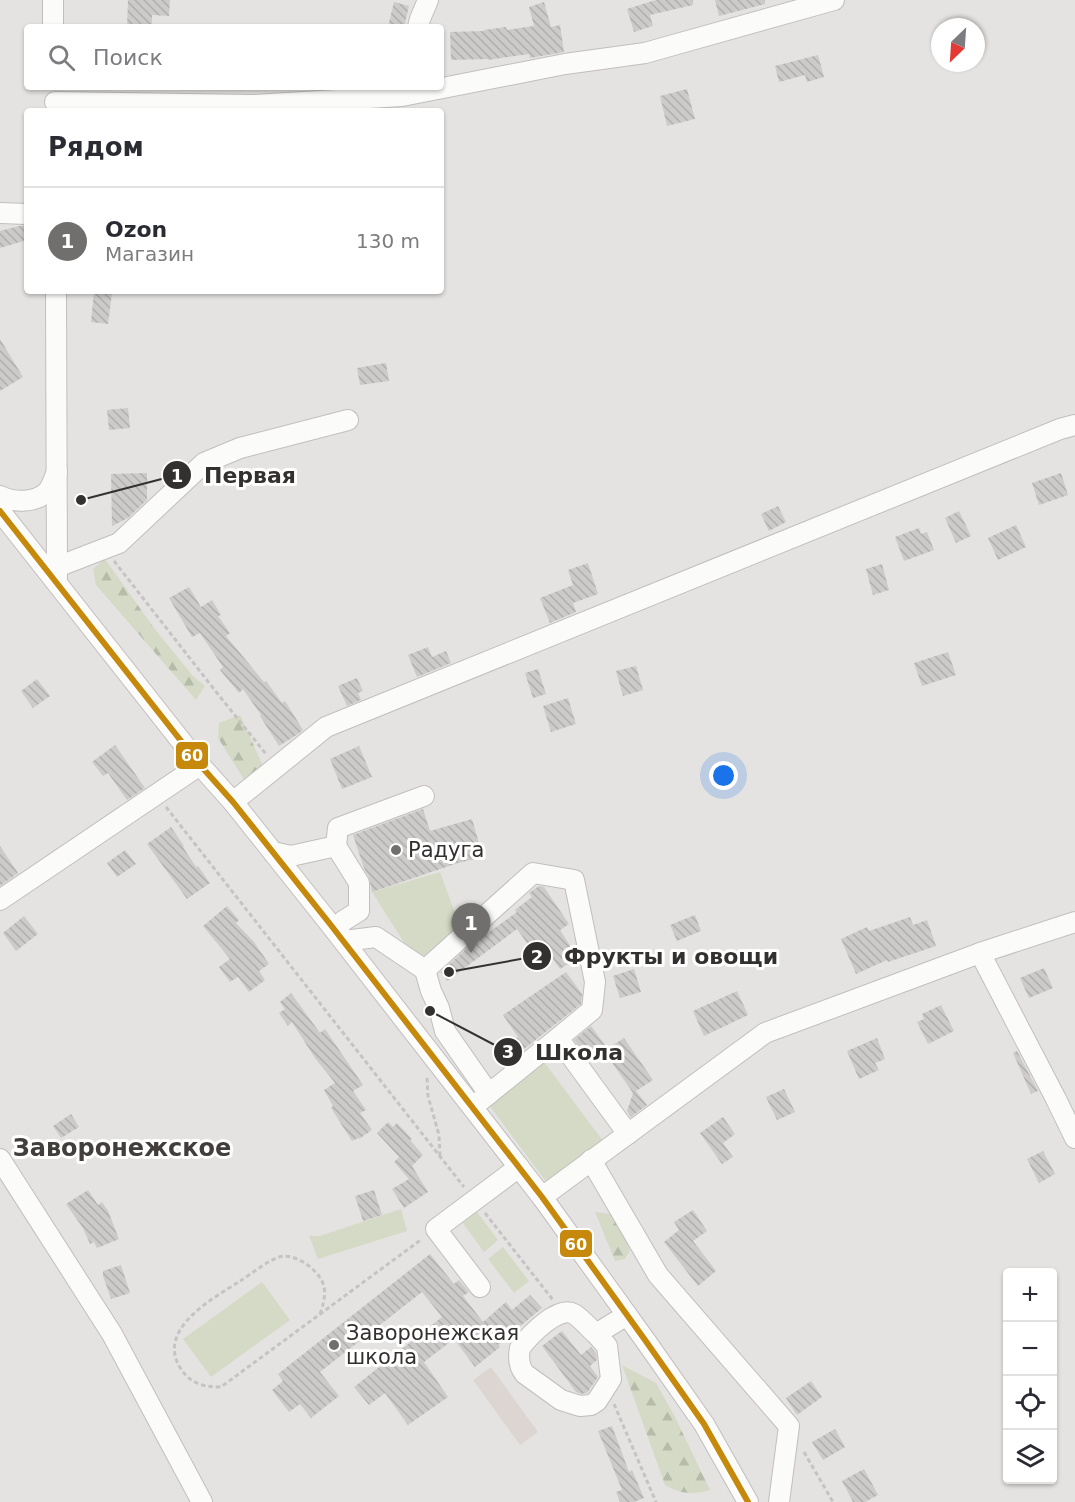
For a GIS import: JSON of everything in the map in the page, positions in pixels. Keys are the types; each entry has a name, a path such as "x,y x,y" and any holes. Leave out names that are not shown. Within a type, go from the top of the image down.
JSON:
{"street":[{"path":"53,0 53,24"},
{"path":"419,24 428,0"},
{"path":"444,85 645,53 834,0"},
{"path":"55,100 254,105 403,92"},
{"path":"0,213 24,214"},
{"path":"56,294 57,575"},
{"path":"57,575 105,548 119,543 204,463 240,448 348,420"},
{"path":"233,802 326,727 1060,429 1075,425"},
{"path":"0,496 20,501 42,496 50,489 57,472"},
{"path":"0,511 57,575 201,765 340,936 542,1197 704,1424 748,1502"},
{"path":"0,900 201,765"},
{"path":"340,936 343,921 359,911 359,883 336,846 338,828 424,796"},
{"path":"273,852 291,856 336,846"},
{"path":"426,969 533,873 574,880 595,982 592,1010 472,1107"},
{"path":"542,1197 765,1033 980,953 1075,922"},
{"path":"340,936 376,937 426,969 430,991 439,1008 445,1031 489,1094"},
{"path":"980,953 1075,1138"},
{"path":"558,1038 628,1134"},
{"path":"0,1159 112,1334 202,1502"},
{"path":"591,1160 658,1275 789,1426 779,1502"},
{"path":"480,1287 436,1229 519,1167"},
{"path":"568,1312 574,1314 596,1334 607,1346 611,1379 597,1401 591,1405 572,1404 561,1400 522,1371 520,1348 551,1317 568,1312"},
{"path":"596,1334 627,1315"}],"path":[{"path":"105,548 277,767"},
{"path":"155,796 185,831 562,1313"},
{"path":"427,1073 428,1096 439,1135 440,1156"},
{"path":"320,1314 325,1293 317,1271 293,1257 280,1257 213,1299 187,1320 177,1335 174,1347 175,1358 183,1372 195,1382 207,1387 221,1387 436,1229"},
{"path":"606,1386 656,1502"},
{"path":"789,1426 833,1502"}],"shaded area":[{"path":"491,1367 538,1432 520,1445 473,1380"}],"green space":[{"path":"105,559 154,628 193,676 205,686 196,700 96,585 93,569"},
{"path":"240,715 263,766 247,784 218,738 219,723"},
{"path":"440,872 454,910 465,910 463,929 434,955 412,955 372,892"},
{"path":"542,1059 606,1145 550,1187 486,1101"},
{"path":"401,1209 407,1231 318,1259 309,1236 320,1236"},
{"path":"477,1212 498,1240 484,1252 463,1223"},
{"path":"595,1212 617,1215 630,1251 625,1259 615,1261"},
{"path":"503,1247 529,1281 514,1293 488,1259"},
{"path":"262,1282 290,1320 211,1377 183,1339"},
{"path":"622,1365 656,1383 710,1490 687,1493 665,1485"}],"building":[{"path":"128,0 170,0 169,16 152,15 152,24 127,24"},
{"path":"656,0 693,0 693,5 650,15 653,26 634,32 627,9"},
{"path":"715,0 765,0 765,4 719,16"},
{"path":"394,2 409,6 405,24 389,24"},
{"path":"544,2 551,27 560,25 564,52 530,58 529,54 488,60 451,60 450,32 484,31 506,27 507,30 534,26 529,7"},
{"path":"818,55 824,77 807,82 805,75 779,82 775,66"},
{"path":"687,89 695,119 667,126 660,96"},
{"path":"24,226 24,241 0,248 0,231"},
{"path":"94,294 112,294 108,324 91,322"},
{"path":"0,339 23,377 0,391"},
{"path":"386,363 389,381 360,385 357,368"},
{"path":"128,408 130,428 109,430 107,410"},
{"path":"147,473 147,500 128,518 112,526 111,474"},
{"path":"1061,473 1068,495 1039,505 1032,483"},
{"path":"778,506 786,522 769,531 761,514"},
{"path":"959,511 971,536 956,543 945,518"},
{"path":"1016,525 1026,547 998,560 988,538"},
{"path":"919,528 921,534 927,532 934,550 904,561 895,537"},
{"path":"588,563 598,594 573,603 576,612 550,623 540,598 573,585 568,570"},
{"path":"882,564 889,590 873,595 866,569"},
{"path":"189,587 201,607 212,600 221,615 218,616 230,633 226,636 264,682 266,681 282,703 285,701 303,730 298,734 279,746 243,689 239,693 220,670 223,667 200,633 192,637 169,598"},
{"path":"428,647 432,657 446,651 451,663 417,677 408,655"},
{"path":"948,652 956,675 922,686 914,663"},
{"path":"636,666 643,690 623,696 616,671"},
{"path":"538,669 546,694 533,698 525,673"},
{"path":"357,678 363,691 358,693 361,700 347,706 338,686"},
{"path":"37,679 50,696 33,708 21,691"},
{"path":"568,698 576,724 551,732 543,706"},
{"path":"115,745 145,788 127,800 108,773 103,776 92,762"},
{"path":"359,746 372,777 342,789 330,759"},
{"path":"423,809 430,831 472,819 483,857 372,892 369,877 353,835"},
{"path":"171,827 196,867 198,866 210,883 187,899 147,844"},
{"path":"0,846 18,873 0,886"},
{"path":"125,850 136,864 117,877 107,863"},
{"path":"539,886 544,887 569,924 560,930 578,958 560,969 547,950 537,957 517,929 447,981 441,972 466,949 517,912 515,910 532,897 529,893"},
{"path":"227,906 239,920 236,923 254,942 269,964 259,971 265,980 249,992 238,977 230,982 219,967 230,959 203,926"},
{"path":"695,915 701,931 677,941 670,925"},
{"path":"24,916 38,934 16,951 3,933"},
{"path":"910,917 913,925 927,920 936,946 888,962 887,960 856,974 841,939 867,927 869,931"},
{"path":"1044,968 1053,988 1029,998 1020,978"},
{"path":"634,969 641,992 620,998 613,976"},
{"path":"566,972 582,994 581,1004 519,1053 511,1042 518,1037 503,1015"},
{"path":"737,991 748,1015 704,1036 693,1011"},
{"path":"291,993 320,1033 325,1029 363,1085 353,1091 366,1110 360,1113 372,1130 359,1139 352,1141 331,1108 333,1106 324,1090 335,1083 315,1058 292,1022 288,1026 279,1013 285,1009 280,1002"},
{"path":"941,1005 954,1031 928,1044 917,1022 924,1019 922,1014"},
{"path":"591,1026 605,1045 587,1058 574,1040"},
{"path":"624,1038 653,1080 636,1091 647,1105 631,1117 627,1111 633,1093 604,1051"},
{"path":"877,1038 885,1059 875,1063 879,1070 859,1079 847,1051"},
{"path":"1017,1051 1038,1091 1031,1094 1013,1053"},
{"path":"784,1089 795,1112 777,1120 766,1097"},
{"path":"71,1114 79,1127 61,1138 53,1126"},
{"path":"723,1117 735,1134 723,1143 733,1157 722,1164 700,1133"},
{"path":"388,1122 393,1127 397,1123 423,1155 412,1166 428,1192 404,1208 392,1189 409,1179 394,1162 399,1157 377,1133"},
{"path":"1043,1151 1055,1174 1039,1183 1027,1159"},
{"path":"88,1190 98,1205 102,1202 108,1211 119,1239 97,1248 94,1242 90,1244 83,1228 66,1204"},
{"path":"374,1190 382,1215 363,1221 355,1196"},
{"path":"693,1210 707,1231 693,1241 716,1271 698,1286 664,1242 679,1230 674,1222"},
{"name":"Заворонежская школа","path":"430,1254 454,1284 459,1280 469,1292 463,1296 483,1322 506,1302 512,1310 530,1295 542,1308 475,1367 454,1339 424,1362 448,1397 408,1425 385,1393 369,1405 354,1387 442,1317 422,1292 320,1372 339,1396 311,1418 300,1404 289,1412 272,1390 283,1381 278,1374"},
{"path":"121,1265 130,1293 111,1299 103,1271"},
{"path":"562,1331 581,1355 591,1347 596,1353 597,1360 590,1366 598,1377 587,1393 576,1392 542,1346"},
{"path":"811,1381 822,1397 797,1415 786,1398"},
{"path":"612,1426 629,1472 632,1470 644,1498 634,1502 620,1502 616,1492 622,1490 598,1431"},
{"path":"835,1429 845,1447 823,1460 812,1442"},
{"path":"864,1469 878,1495 865,1502 853,1502 842,1481"}],"transit line":[{"name":"60","path":"0,511 200,765 233,802 330,924 542,1197 704,1424 748,1502"}],"place":[{"name":"Первая","path":"81,500"},
{"name":"Радуга","path":"396,850"},
{"name":"Ozon","path":"471,953"},
{"name":"Фрукты и овощи","path":"449,972"},
{"name":"Школа","path":"430,1011"},
{"name":"Заворонежская школа","path":"334,1345"}],"district":[{"name":"Заворонежское","path":"122,1148"}]}
